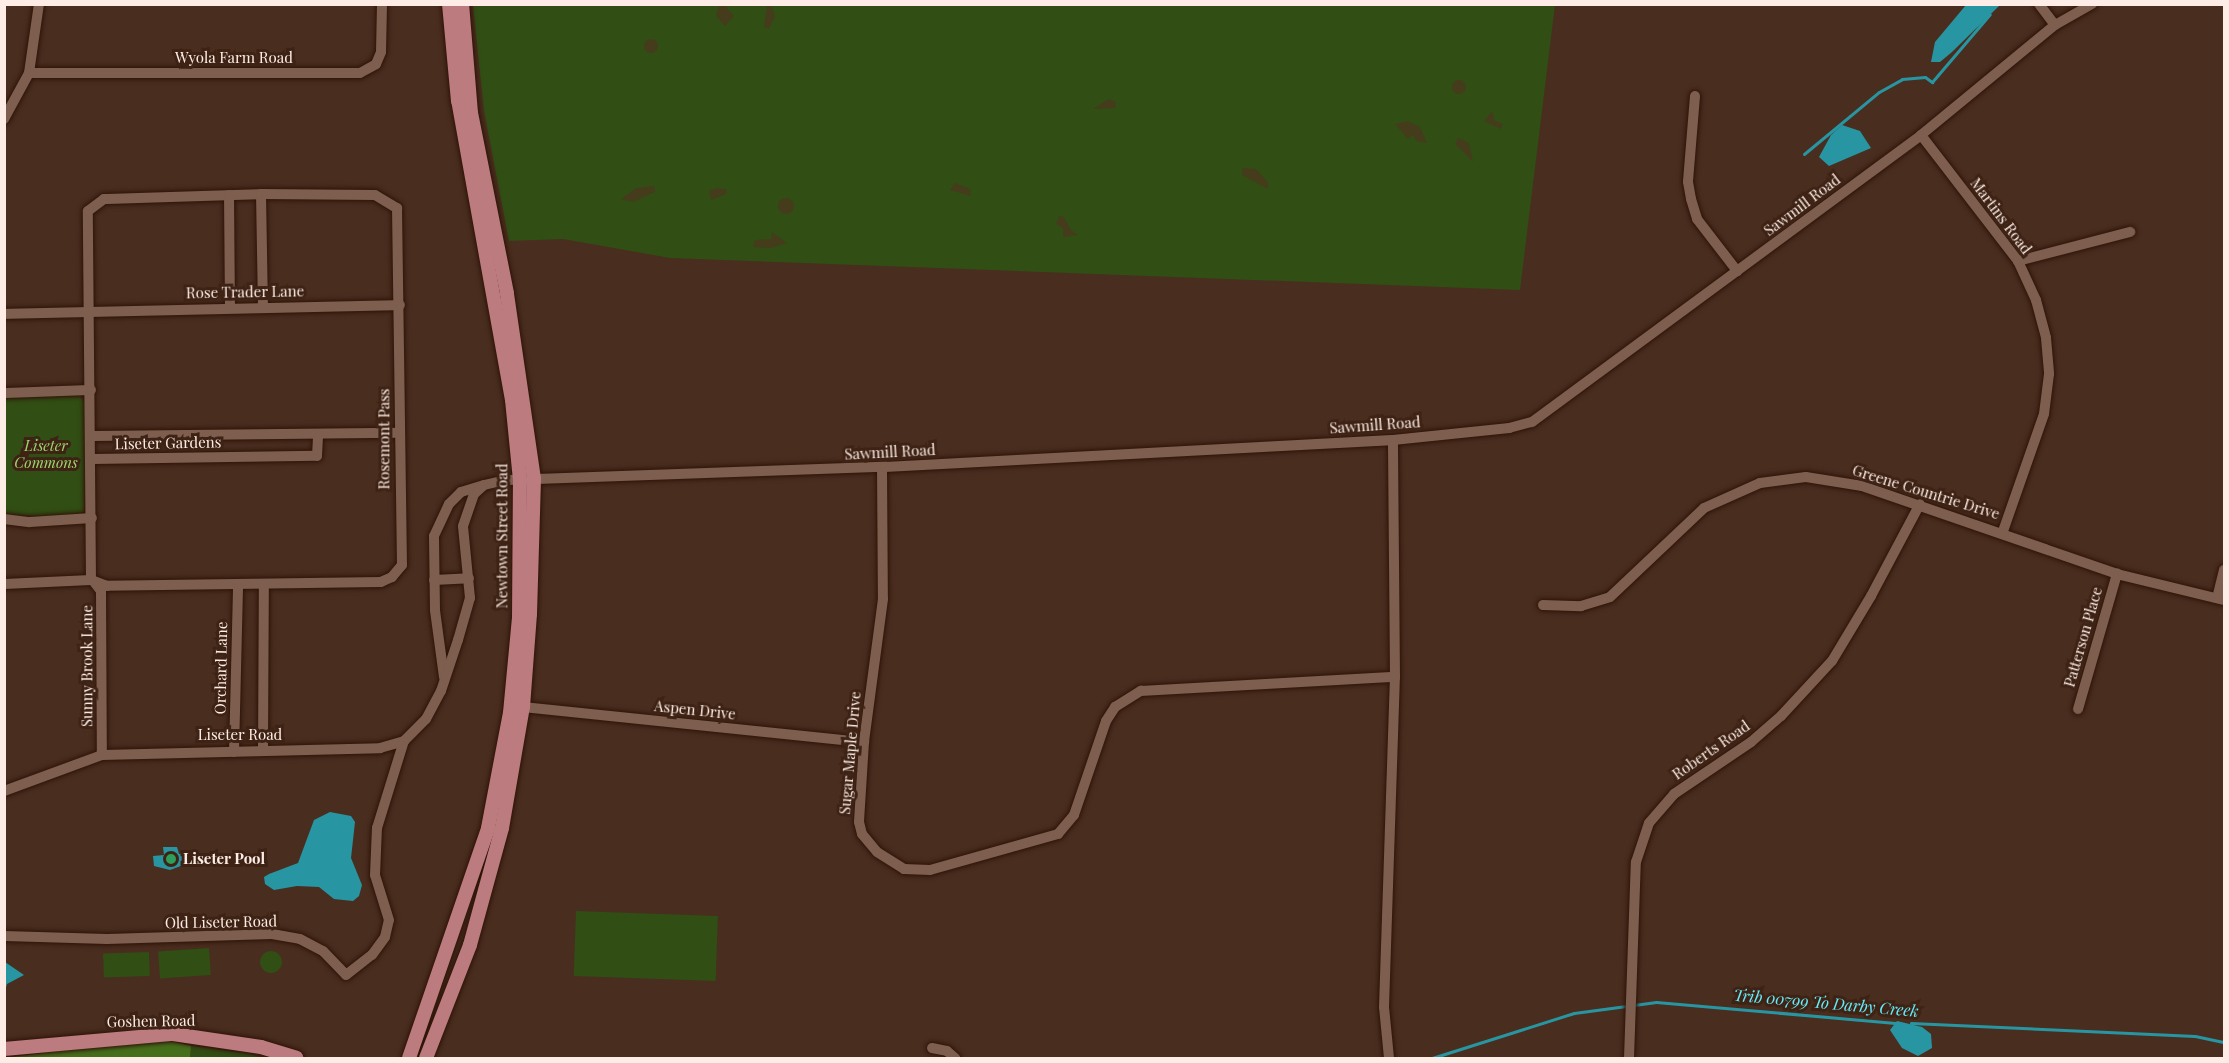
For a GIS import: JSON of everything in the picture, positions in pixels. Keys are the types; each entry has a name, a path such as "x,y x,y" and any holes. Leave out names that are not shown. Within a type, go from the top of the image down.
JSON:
{"main road":[{"name":"Newtown Street Road","path":"409,1059 464,904 488,828 510,713 519,616 527,479 458,101 449,4"},
{"name":"Newtown Street Road","path":"426,1059 481,907 502,828 523,707 527,479 507,293 471,113 462,4"},
{"path":"464,904 481,907"},
{"name":"Goshen Road","path":"4,1049 174,1034 261,1047 296,1059"}],"street":[{"path":"4,119 29,73 39,4"},
{"name":"Wyola Farm Road","path":"29,73 360,73 376,64 381,52 382,4"},
{"path":"2038,4 2055,25"},
{"name":"Sawmill Road","path":"527,479 882,468 1393,440 1509,428 1532,422 1921,135 2055,25 2092,4"},
{"path":"1695,96 1689,182 1692,199 1697,219 1737,272"},
{"name":"Martins Road","path":"1921,135 2018,261 2043,322 2049,374 2044,414 2003,531"},
{"path":"261,194 262,307"},
{"name":"Rosemont Pass","path":"4,584 91,580 107,586 381,582 392,577 402,565 398,433 400,305 397,208 387,199 375,195 261,194 104,199 88,211 91,312"},
{"path":"229,195 230,307"},
{"path":"2018,261 2130,232"},
{"name":"Rose Trader Lane","path":"4,314 230,307 400,305"},
{"path":"91,312 93,436 91,580"},
{"path":"4,393 91,390"},
{"name":"Liseter Gardens","path":"93,436 318,437 398,433"},
{"name":"Liseter Gardens","path":"242,437 244,457"},
{"name":"Liseter Gardens","path":"93,459 317,456 318,437"},
{"path":"1389,1059 1384,1007 1395,677 1393,440"},
{"name":"Sugar Maple Drive","path":"882,468 883,599 864,742 858,811 862,834 877,852 904,869 930,870 1058,834 1074,815 1106,722 1115,707 1141,691 1395,677"},
{"name":"Greene Countrie Drive","path":"1544,605 1581,606 1610,597 1688,520 1720,498 1760,483 1786,478 1824,479 1862,486 2003,531 2117,573 2221,599"},
{"path":"444,677 434,580 434,536 440,517 461,492 484,485 527,479"},
{"path":"404,741 426,719 444,677 470,598 462,526 474,494 484,485"},
{"name":"Roberts Road","path":"1629,1059 1636,862 1647,829 1674,794 1764,731 1832,661 1871,596 1920,504"},
{"path":"4,519 39,522 92,518"},
{"path":"2221,599 2224,570"},
{"name":"Patterson Place","path":"2078,709 2117,573"},
{"path":"434,580 469,578"},
{"name":"Sunny Brook Lane","path":"91,580 101,591 102,755"},
{"name":"Orchard Lane","path":"234,752 238,584"},
{"path":"263,750 264,584"},
{"name":"Aspen Drive","path":"523,707 864,742"},
{"name":"Liseter Road","path":"4,791 102,755 182,750 234,752 380,748 404,741"},
{"name":"Old Liseter Road","path":"4,936 107,939 272,933 300,939 323,951 346,975 372,955 385,937 389,920 375,875 377,828 404,741"},
{"path":"932,1048 947,1051 955,1059"}],"green space":[{"path":"473,5 1555,5 1520,290 670,258 563,239 509,241 484,111"},
{"name":"Liseter Commons","path":"80,396 87,406 84,512 52,517 5,514 4,397"},
{"path":"576,911 718,916 716,981 574,976"},
{"path":"209,948 211,975 160,978 158,952"},
{"path":"271,951 279,954 282,962 279,970 271,973 263,970 260,962 263,954"},
{"path":"149,952 150,976 104,978 103,954"},
{"path":"157,1038 191,1046 190,1058 5,1058"},
{"path":"191,1046 250,1054 262,1058 190,1058"}],"sand":[{"path":"719,5 725,5 734,16 725,26 716,16"},
{"path":"767,5 772,7 775,17 769,29 764,27"},
{"path":"651,39 656,41 658,46 656,51 651,53 646,51 644,46 646,41"},
{"path":"1459,80 1464,82 1466,87 1464,92 1459,94 1454,92 1452,87 1454,82"},
{"path":"1109,99 1116,102 1115,108 1093,109"},
{"path":"1492,111 1495,121 1503,124 1501,129 1484,121"},
{"path":"1408,121 1420,127 1427,143 1416,141 1413,135 1408,139 1395,124"},
{"path":"1458,138 1469,143 1473,162 1455,144"},
{"path":"1242,168 1256,169 1268,182 1268,189 1242,175"},
{"path":"955,183 970,189 971,196 950,190"},
{"path":"654,186 655,192 633,202 621,199 636,188"},
{"path":"716,188 727,189 726,194 711,200 709,191"},
{"path":"786,198 794,206 786,214 778,206"},
{"path":"1059,216 1064,217 1071,230 1078,235 1063,237 1063,228 1056,224"},
{"path":"772,232 787,243 771,248 753,247 755,240 771,239"}],"water":[{"path":"1966,5 2000,5 1940,62 1931,62 1935,42"},
{"path":"1842,125 1860,131 1871,148 1829,166 1819,157 1831,135"},
{"path":"330,812 351,816 355,822 351,858 362,885 359,896 353,901 334,899 319,887 297,886 274,890 265,884 264,877 298,863 314,820"},
{"name":"Liseter Pool","path":"163,847 177,847 179,854 188,853 189,863 170,870 154,866 153,856 164,855"},
{"path":"5,962 24,975 7,984 5,991"},
{"path":"1897,1021 1922,1027 1931,1034 1932,1048 1918,1056 1902,1048 1890,1030"}],"waterway":[{"path":"1804,154 1879,92 1902,79 1925,77 1932,82 1990,14"},
{"name":"Trib 00799 To Darby Creek","path":"1432,1058 1574,1013 1656,1002 1898,1023"},
{"name":"Trib 00799 To Darby Creek","path":"1911,1023 2195,1036 2224,1042"}],"place":[{"name":"Liseter Pool","path":"171,859"}]}
